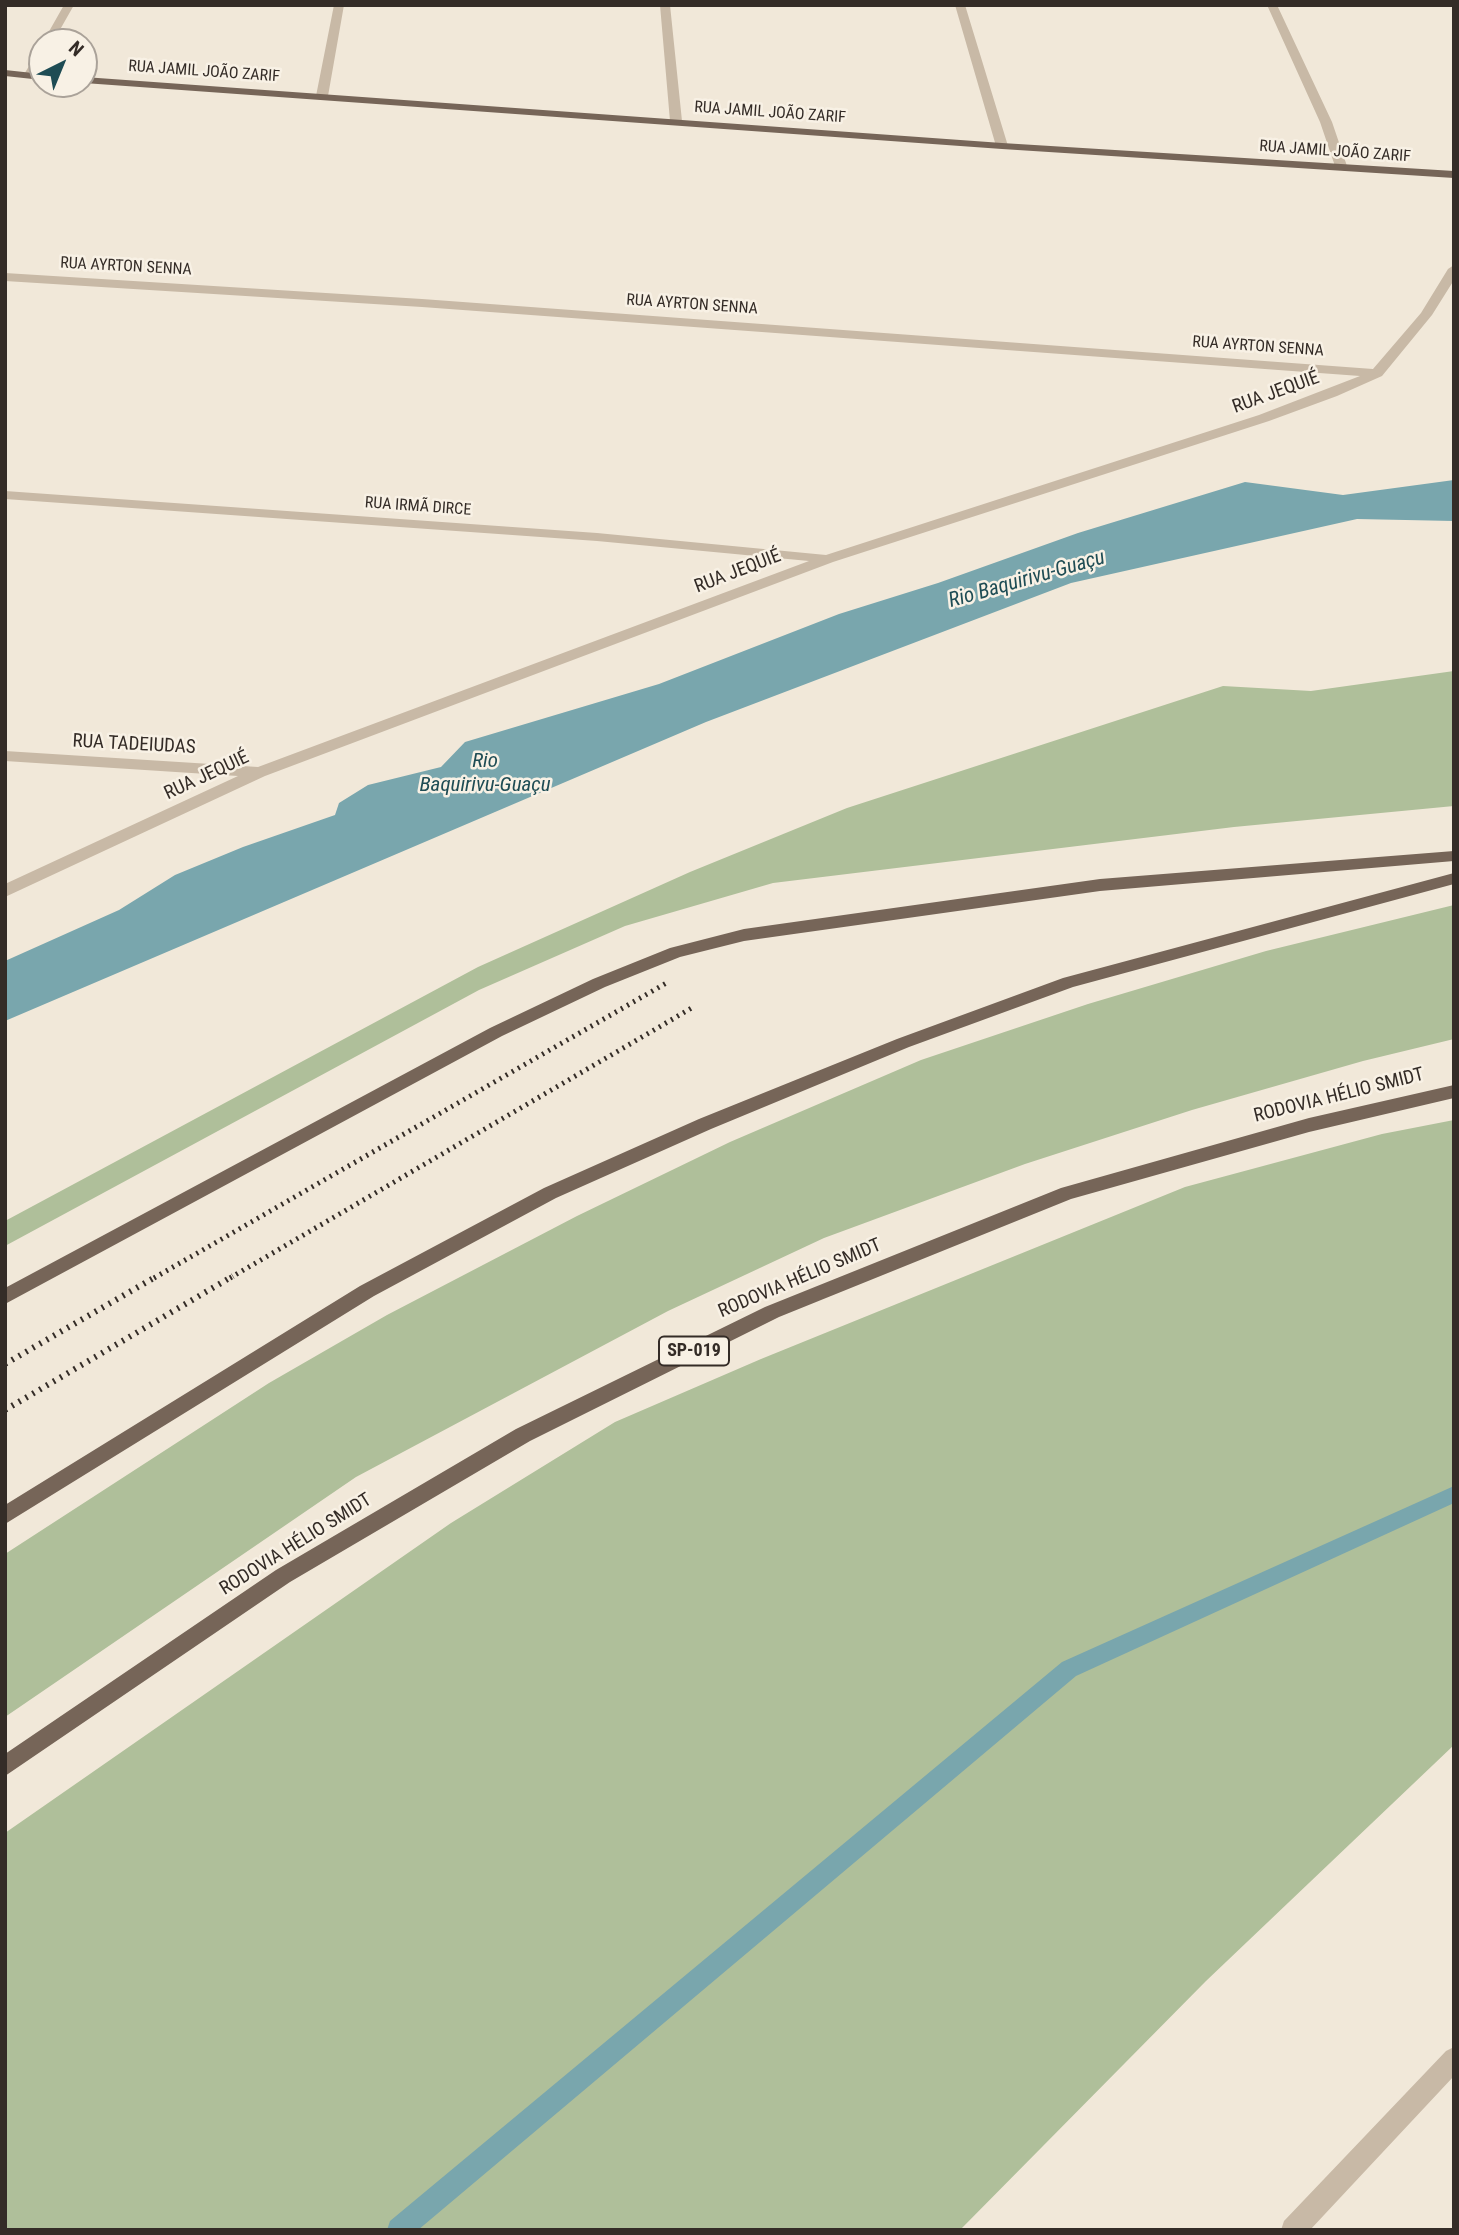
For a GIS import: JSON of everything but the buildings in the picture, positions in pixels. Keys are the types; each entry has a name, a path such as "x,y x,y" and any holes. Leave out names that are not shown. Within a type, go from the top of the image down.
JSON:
{"main road":[{"path":"5,74 28,76"},
{"name":"RUA JAMIL JOÃO ZARIF","path":"98,81 1002,146 1454,175"},
{"path":"5,1297 496,1032 599,983 676,952 744,935 1100,885 1454,856"},
{"path":"5,1516 367,1291 550,1193 645,1151 903,1043 1069,982 1251,930 1454,878"},
{"name":"RODOVIA HÉLIO SMIDT","path":"5,1766 283,1576 523,1435 772,1312 1067,1193 1309,1125 1454,1091"}],"street":[{"path":"56,28 69,5"},
{"path":"321,96 339,5"},
{"path":"664,5 676,121"},
{"path":"960,5 1002,146"},
{"path":"1272,5 1326,122 1342,169"},
{"name":"RUA JEQUIÉ","path":"5,891 260,772 828,559 1264,418 1377,373 1426,315 1454,270"},
{"name":"RUA AYRTON SENNA","path":"5,278 422,303 1377,373"},
{"name":"RUA IRMÃ DIRCE","path":"5,495 597,537 828,559"},
{"name":"RUA TADEIUDAS","path":"5,756 260,772"},
{"path":"1293,2230 1454,2059"}],"green space":[{"path":"1454,671 1454,806 1234,827 773,883 625,926 479,990 5,1246 5,1221 478,967 690,872 847,808 1223,686 1311,691"},
{"path":"1454,905 1454,1039 1363,1061 1192,1110 1025,1164 824,1238 668,1311 356,1477 5,1717 5,1554 269,1383 387,1315 577,1216 730,1142 921,1060 1088,1004 1266,951"},
{"path":"1454,1120 1454,1745 1206,1981 960,2230 5,2230 5,1833 451,1523 615,1422 761,1359 1185,1187 1382,1134"}],"water":[{"name":"Rio Baquirivu-Guaçu","path":"1454,480 1454,521 1357,519 1071,583 706,722 5,1021 5,961 119,910 175,875 243,847 335,815 339,803 368,785 441,767 465,742 659,684 839,614 938,583 1078,533 1245,482 1343,495"}],"waterway":[{"path":"399,2230 1069,1669 1454,1494"}],"railway":[{"path":"154,1278 668,982"},
{"path":"230,1278 695,1006"},
{"path":"5,1364 157,1276"},
{"path":"5,1410 233,1276"}]}
